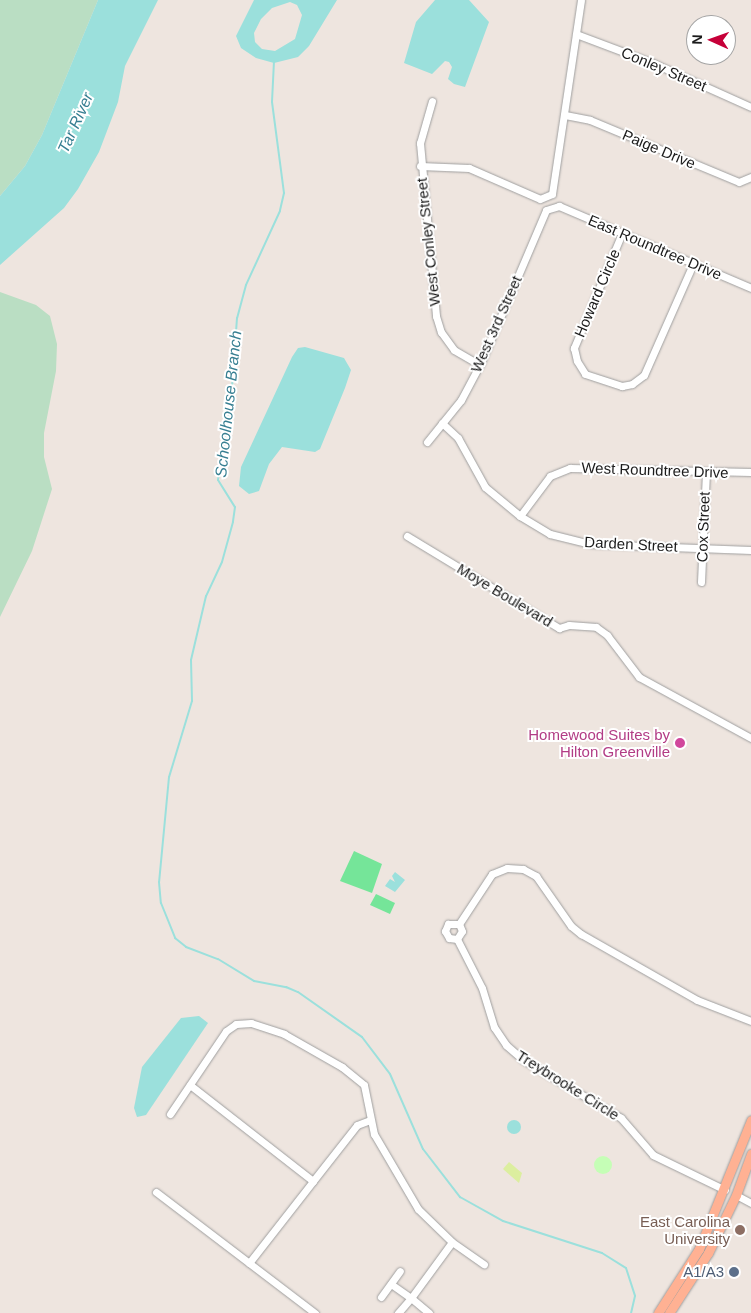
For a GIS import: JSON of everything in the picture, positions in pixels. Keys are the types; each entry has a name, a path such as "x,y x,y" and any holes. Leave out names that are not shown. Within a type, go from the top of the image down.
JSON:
{"main road":[{"path":"658,1313 699,1249 725,1190 751,1120"},
{"path":"669,1313 708,1253 736,1195 751,1154"}],"street":[{"path":"420,166 469,168 540,199 552,194 582,0"},
{"name":"Conley Street","path":"576,34 644,59 751,107"},
{"name":"West Conley Street","path":"432,101 422,128 420,166 436,316 441,332 454,350 480,365"},
{"name":"Paige Drive","path":"565,115 590,120 739,182 751,176"},
{"name":"West 3rd Street","path":"427,442 461,400 480,365 546,210 559,206"},
{"name":"East Roundtree Drive","path":"559,206 751,288"},
{"name":"Howard Circle","path":"622,233 574,348 577,361 585,374 622,386 632,384 644,376 693,264"},
{"name":"Darden Street","path":"442,423 458,438 485,487 520,516 550,534 590,544 751,550"},
{"name":"West Roundtree Drive","path":"520,516 550,476 570,468 751,472"},
{"name":"Cox Street","path":"701,582 706,471"},
{"name":"Moye Boulevard","path":"407,536 559,628 569,625 596,627 607,636 639,677 751,738"},
{"name":"Treybrooke Circle","path":"725,1190 653,1154 622,1118 523,1060 506,1045 494,1027 482,988 457,939 449,938 445,931 448,924 458,924 492,874 507,868 523,869 536,876 571,926 581,934 698,1000 751,1021"},
{"path":"457,939 462,934 458,924"},
{"path":"170,1114 226,1031 236,1024 251,1023 284,1034 342,1067 364,1085 374,1134 418,1210 452,1242 484,1264"},
{"path":"190,1085 314,1180"},
{"path":"249,1263 357,1125 370,1120"},
{"path":"156,1192 315,1313"},
{"path":"736,1195 751,1203"},
{"path":"398,1313 452,1242"},
{"path":"381,1297 400,1271"},
{"path":"391,1284 429,1313"}],"green space":[{"path":"0,0 98,0 42,135 25,166 0,196"},
{"path":"0,292 36,305 50,316 57,344 56,371 44,433 44,457 52,489 32,551 0,617"},
{"path":"354,851 382,864 372,893 340,881"},
{"path":"376,894 395,903 390,914 370,905"},
{"path":"599,1156 607,1156 612,1161 610,1172 599,1174 594,1169 594,1161"},
{"path":"509,1162 522,1173 519,1183 503,1169"}],"water":[{"name":"Tar River","path":"98,0 158,0 125,66 118,102 99,152 78,189 64,208 0,265 0,196 25,166 42,135"},
{"path":"254,0 337,0 309,46 298,57 274,63 256,58 241,48 236,36","holes":["290,2 297,5 302,15 295,39 275,51 262,49 255,42 254,33 261,19 272,8"]},
{"path":"435,0 469,0 489,22 465,87 454,84 448,79 452,67 449,62 445,61 432,74 404,63 416,22"},
{"path":"305,347 344,358 351,370 345,388 320,449 315,452 282,447 269,464 259,491 249,494 239,486 241,467 292,357 298,348"},
{"path":"395,872 405,880 395,892 385,886 390,879 395,882 392,876"},
{"path":"199,1016 208,1023 146,1115 137,1117 134,1108 142,1067 181,1018"},
{"path":"514,1120 519,1122 521,1127 519,1132 514,1134 509,1132 507,1127 509,1122"}],"waterway":[{"name":"Schoolhouse Branch","path":"274,61 272,102 284,193 280,211 246,285 237,318 231,402 218,480 235,507 233,522 222,562 206,596 191,660 192,701 169,777 159,882 161,903 175,938 186,947 218,959 254,981 286,987 298,992 362,1037 390,1074 423,1149 460,1197 503,1221 602,1253 626,1268 635,1296 631,1313"}],"place":[{"name":"Homewood Suites by Hilton Greenville","path":"680,743"},
{"name":"East Carolina University","path":"740,1230"},
{"name":"A1/A3","path":"734,1272"}]}
